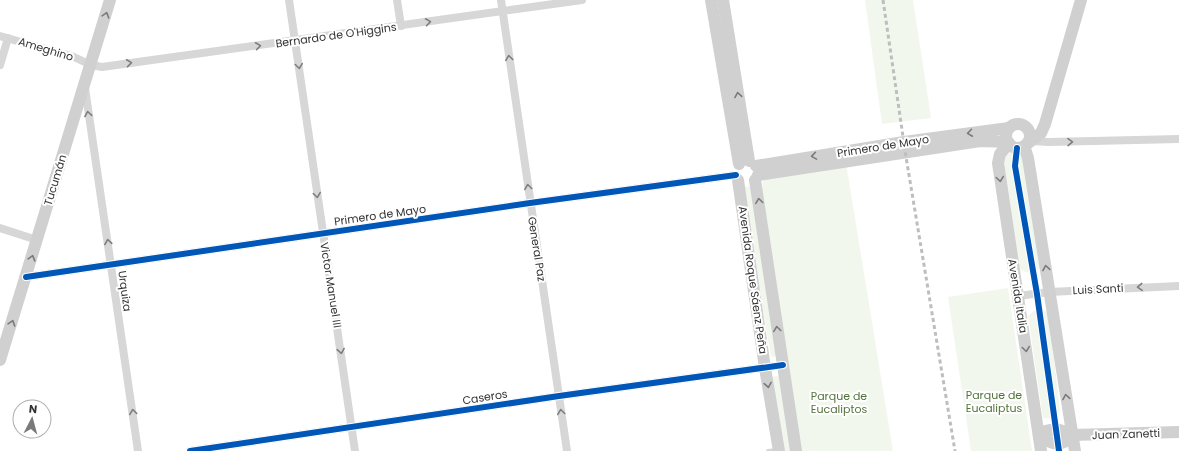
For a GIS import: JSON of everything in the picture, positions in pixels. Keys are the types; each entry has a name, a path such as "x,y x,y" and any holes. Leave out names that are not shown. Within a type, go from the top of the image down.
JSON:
{"street":[{"name":"Tucumán","path":"0,360 110,0"},
{"name":"Victor Manuel III","path":"289,0 356,451"},
{"path":"397,0 401,26"},
{"name":"General Paz","path":"501,0 567,451"},
{"name":"Bernardo de O'Higgins","path":"91,65 102,67 582,0"},
{"name":"Avenida Roque Sáenz Peña","path":"711,0 724,40"},
{"name":"Avenida Roque Sáenz Peña","path":"723,0 724,40 730,78 783,366 796,451"},
{"path":"1048,108 1040,119 1034,123 1015,126 1006,135 1008,143 1017,148 1027,144 1041,133 1045,124 1048,108 1080,0"},
{"name":"Ameghino","path":"4,37 74,57 91,65"},
{"path":"0,65 4,37"},
{"name":"Urquiza","path":"84,86 138,451"},
{"path":"1015,126 1025,126 1030,132 1027,144 1028,158 1075,451"},
{"name":"Primero de Mayo","path":"26,277 748,172 848,156 1015,126"},
{"path":"1027,144 1049,142 1179,139"},
{"name":"Primero de Mayo","path":"848,156 980,141 1008,143"},
{"name":"Avenida Italia","path":"1008,143 1000,154 998,163 1041,451"},
{"name":"Avenida Roque Sáenz Peña","path":"748,172 765,368 775,450"},
{"path":"0,228 37,240"},
{"name":"Luis Santi","path":"1018,296 1049,292 1179,286"},
{"name":"Caseros","path":"190,451 559,396 783,366"},
{"name":"Juan Zanetti","path":"1039,437 1058,444 1067,442 1072,435 1179,432"}],"green space":[{"path":"865,0 913,0 931,118 882,124"},
{"path":"1005,152 1019,152 1024,157 1042,266 1035,273 1025,272 1018,268 1002,161"},
{"name":"Parque de Eucaliptos","path":"846,163 893,451 801,451 762,189 763,180"},
{"path":"753,186 780,356 771,357 742,187"},
{"name":"Parque de Eucaliptus","path":"1008,288 1032,451 971,451 948,297"},
{"path":"1043,309 1049,314 1060,411 1055,419 1043,418 1028,316 1034,311"},
{"path":"783,375 794,451 785,451 772,377"}],"railway":[{"path":"883,0 906,157 955,451"}],"cycle path":[{"path":"1017,148 1015,166 1037,294 1059,451"},
{"path":"26,277 530,203 736,175"},
{"path":"190,451 559,396 783,365"}]}
